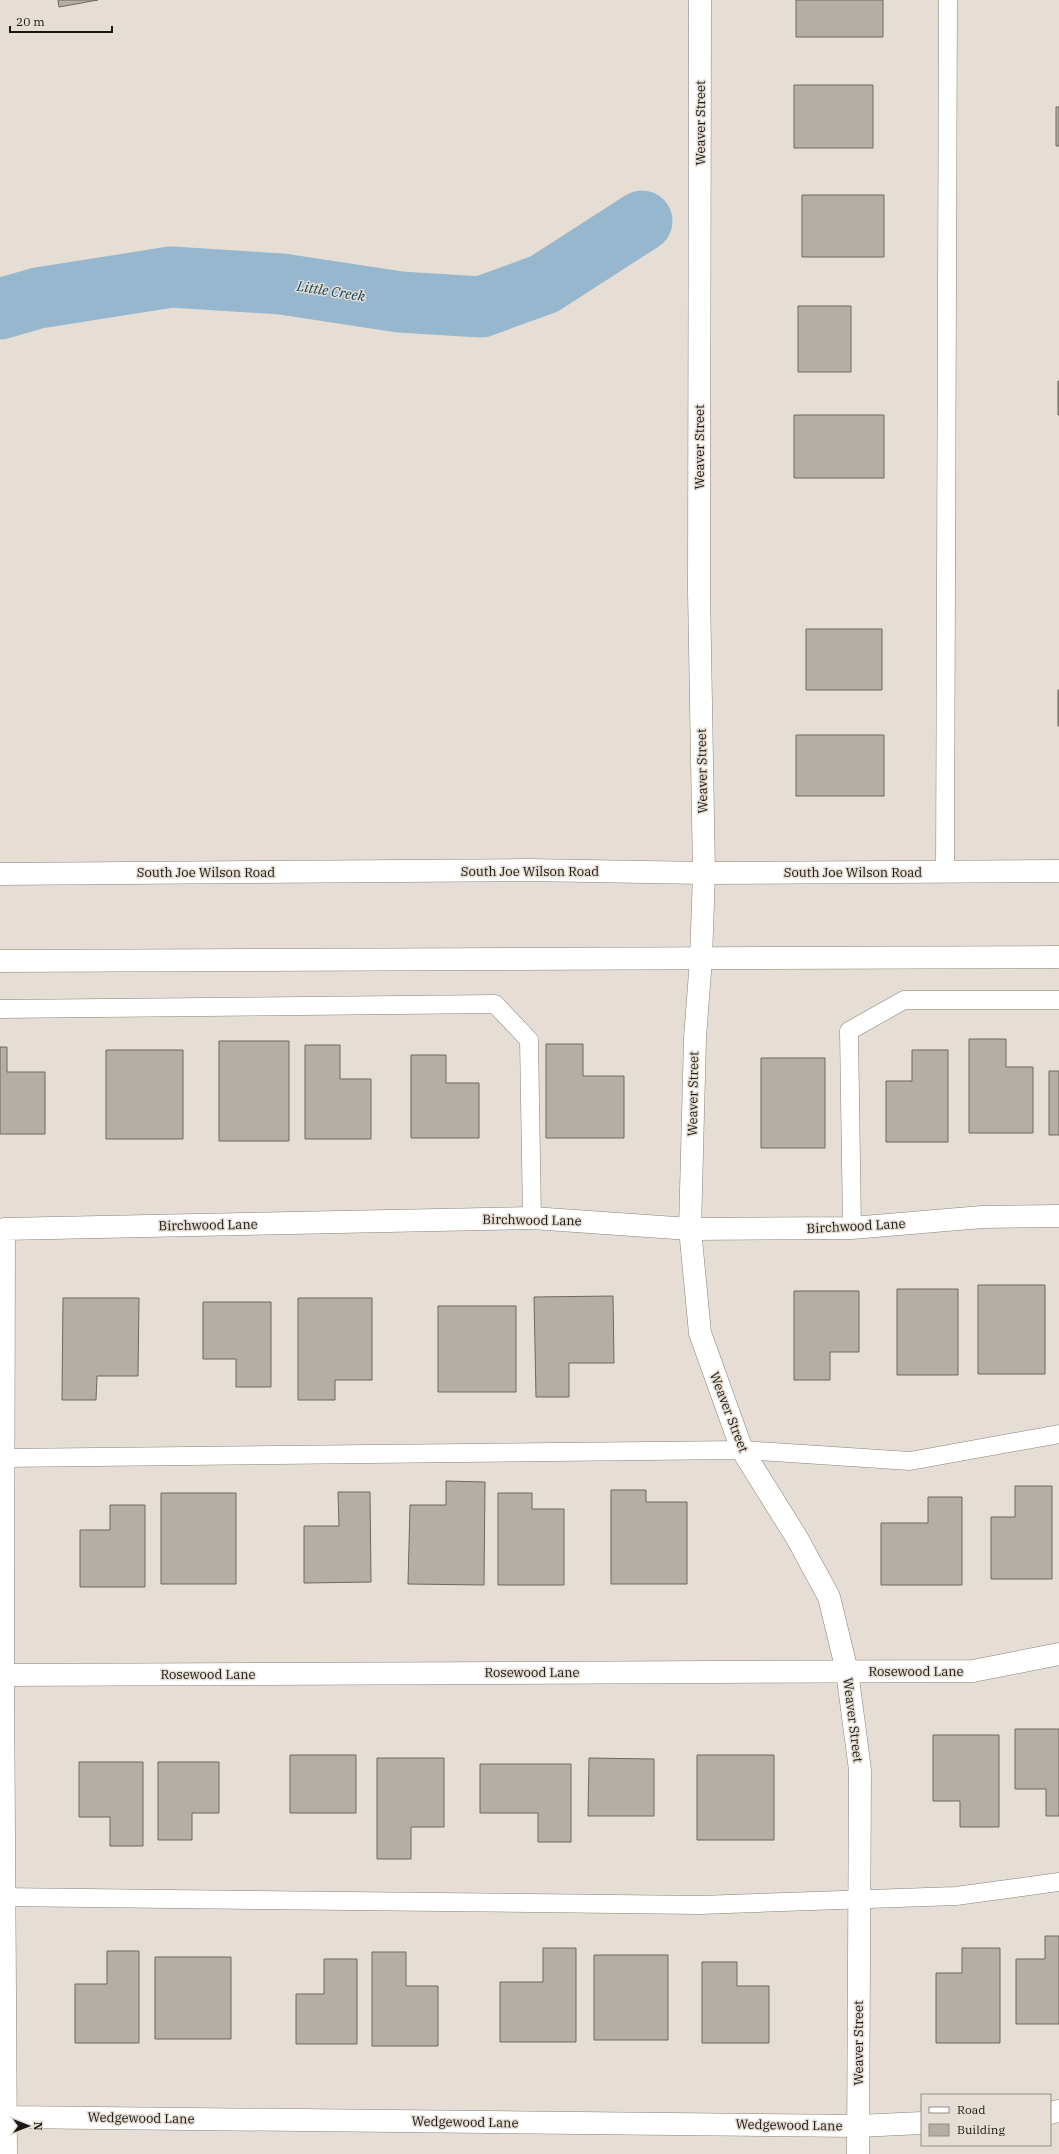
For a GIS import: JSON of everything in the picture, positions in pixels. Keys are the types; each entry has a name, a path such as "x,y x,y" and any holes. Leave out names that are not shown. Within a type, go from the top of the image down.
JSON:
{"street":[{"name":"Weaver Street","path":"700,0 698,591 704,873 701,959 694,1038 690,1229 700,1333 742,1450 797,1538 829,1597 847,1671 860,1770 858,2154"},
{"name":"South Joe Wilson Road","path":"0,874 528,870 704,873 1059,871"},
{"path":"0,961 1059,957"},
{"name":"Birchwood Lane","path":"4,1458 4,1229 532,1218 690,1229 852,1228 982,1217 1059,1216"},
{"path":"4,1458 2,1897 7,2117 6,2154"},
{"name":"Rosewood Lane","path":"3,1675 973,1671 1059,1654"},
{"name":"Wedgewood Lane","path":"7,2117 858,2126 921,2123"}],"lane":[{"path":"945,872 948,0"},
{"path":"852,1228 850,1031 904,1000 1059,1000"},
{"path":"0,1009 495,1004 529,1040 532,1218"},
{"path":"4,1458 742,1450 910,1461 1059,1434"},
{"path":"2,1897 700,1905 956,1896 1059,1882"}],"building":[{"path":"58,0 98,0 59,7"},
{"path":"796,0 883,0 883,37 796,37"},
{"path":"794,85 873,85 873,148 794,148"},
{"path":"1056,107 1059,107 1059,146 1056,146"},
{"path":"802,195 884,195 884,257 802,257"},
{"path":"798,306 851,306 851,372 798,372"},
{"path":"1059,381 1059,415 1058,415"},
{"path":"794,415 884,415 884,478 794,478"},
{"path":"806,629 882,629 882,690 806,690"},
{"path":"1059,690 1059,726 1058,726"},
{"path":"796,735 884,735 884,796 796,796"},
{"path":"969,1039 1006,1039 1006,1067 1033,1067 1033,1133 969,1133"},
{"path":"219,1041 289,1041 289,1141 219,1141"},
{"path":"546,1044 583,1044 583,1076 624,1076 624,1138 546,1138"},
{"path":"305,1045 340,1045 340,1079 371,1079 371,1139 305,1139"},
{"path":"0,1047 7,1047 7,1072 45,1072 45,1134 0,1134"},
{"path":"106,1050 183,1050 183,1139 106,1139"},
{"path":"912,1050 948,1050 948,1142 886,1142 886,1081 912,1081"},
{"path":"411,1055 446,1055 446,1083 479,1083 479,1138 411,1138"},
{"path":"761,1058 825,1058 825,1148 761,1148"},
{"path":"1049,1071 1059,1071 1059,1135 1049,1135"},
{"path":"978,1285 1045,1285 1045,1374 978,1374"},
{"path":"897,1289 958,1289 958,1375 897,1375"},
{"path":"794,1291 859,1291 859,1352 830,1352 830,1380 794,1380"},
{"path":"613,1296 614,1363 569,1363 569,1397 536,1397 534,1297"},
{"path":"63,1298 139,1298 138,1376 97,1376 96,1400 62,1400"},
{"path":"298,1298 372,1298 372,1380 335,1380 335,1400 298,1400"},
{"path":"203,1302 271,1302 271,1387 236,1387 236,1359 203,1359"},
{"path":"438,1306 516,1306 516,1392 438,1392"},
{"path":"446,1481 485,1482 484,1585 408,1584 410,1505 446,1505"},
{"path":"1015,1486 1052,1486 1052,1579 991,1579 991,1517 1015,1517"},
{"path":"611,1490 646,1490 646,1502 687,1502 687,1584 611,1584"},
{"path":"338,1492 370,1492 371,1582 304,1583 304,1526 339,1526"},
{"path":"161,1493 236,1493 236,1584 161,1584"},
{"path":"498,1493 532,1493 532,1509 564,1509 564,1585 498,1585"},
{"path":"928,1497 962,1497 962,1585 881,1585 881,1523 928,1523"},
{"path":"110,1505 145,1505 145,1587 80,1587 80,1530 110,1530"},
{"path":"1015,1729 1059,1729 1059,1816 1046,1816 1046,1789 1015,1789"},
{"path":"933,1735 999,1735 999,1827 960,1827 960,1801 933,1801"},
{"path":"290,1755 356,1755 356,1813 290,1813"},
{"path":"697,1755 774,1755 774,1840 697,1840"},
{"path":"377,1758 444,1758 444,1827 411,1827 411,1859 377,1859"},
{"path":"589,1758 654,1759 654,1816 588,1816"},
{"path":"79,1762 143,1762 143,1846 110,1846 110,1817 79,1817"},
{"path":"158,1762 219,1762 219,1813 192,1813 192,1840 158,1840"},
{"path":"480,1764 571,1764 571,1842 538,1842 538,1813 480,1813"},
{"path":"1045,1936 1059,1936 1059,2024 1016,2024 1016,1959 1045,1959"},
{"path":"543,1948 576,1948 576,2042 500,2042 500,1982 543,1982"},
{"path":"962,1948 1000,1948 1000,2043 936,2043 936,1973 962,1973"},
{"path":"107,1951 139,1951 139,2043 75,2043 75,1984 107,1984"},
{"path":"372,1952 406,1952 406,1986 438,1986 438,2046 372,2046"},
{"path":"594,1955 668,1955 668,2040 594,2040"},
{"path":"155,1957 231,1957 231,2039 155,2039"},
{"path":"324,1959 357,1959 357,2044 296,2044 296,1994 324,1994"},
{"path":"702,1962 737,1962 737,1986 769,1986 769,2043 702,2043"}],"waterway":[{"name":"Little Creek","path":"0,309 38,298 171,277 282,284 400,302 481,307 544,284 642,221"}]}
